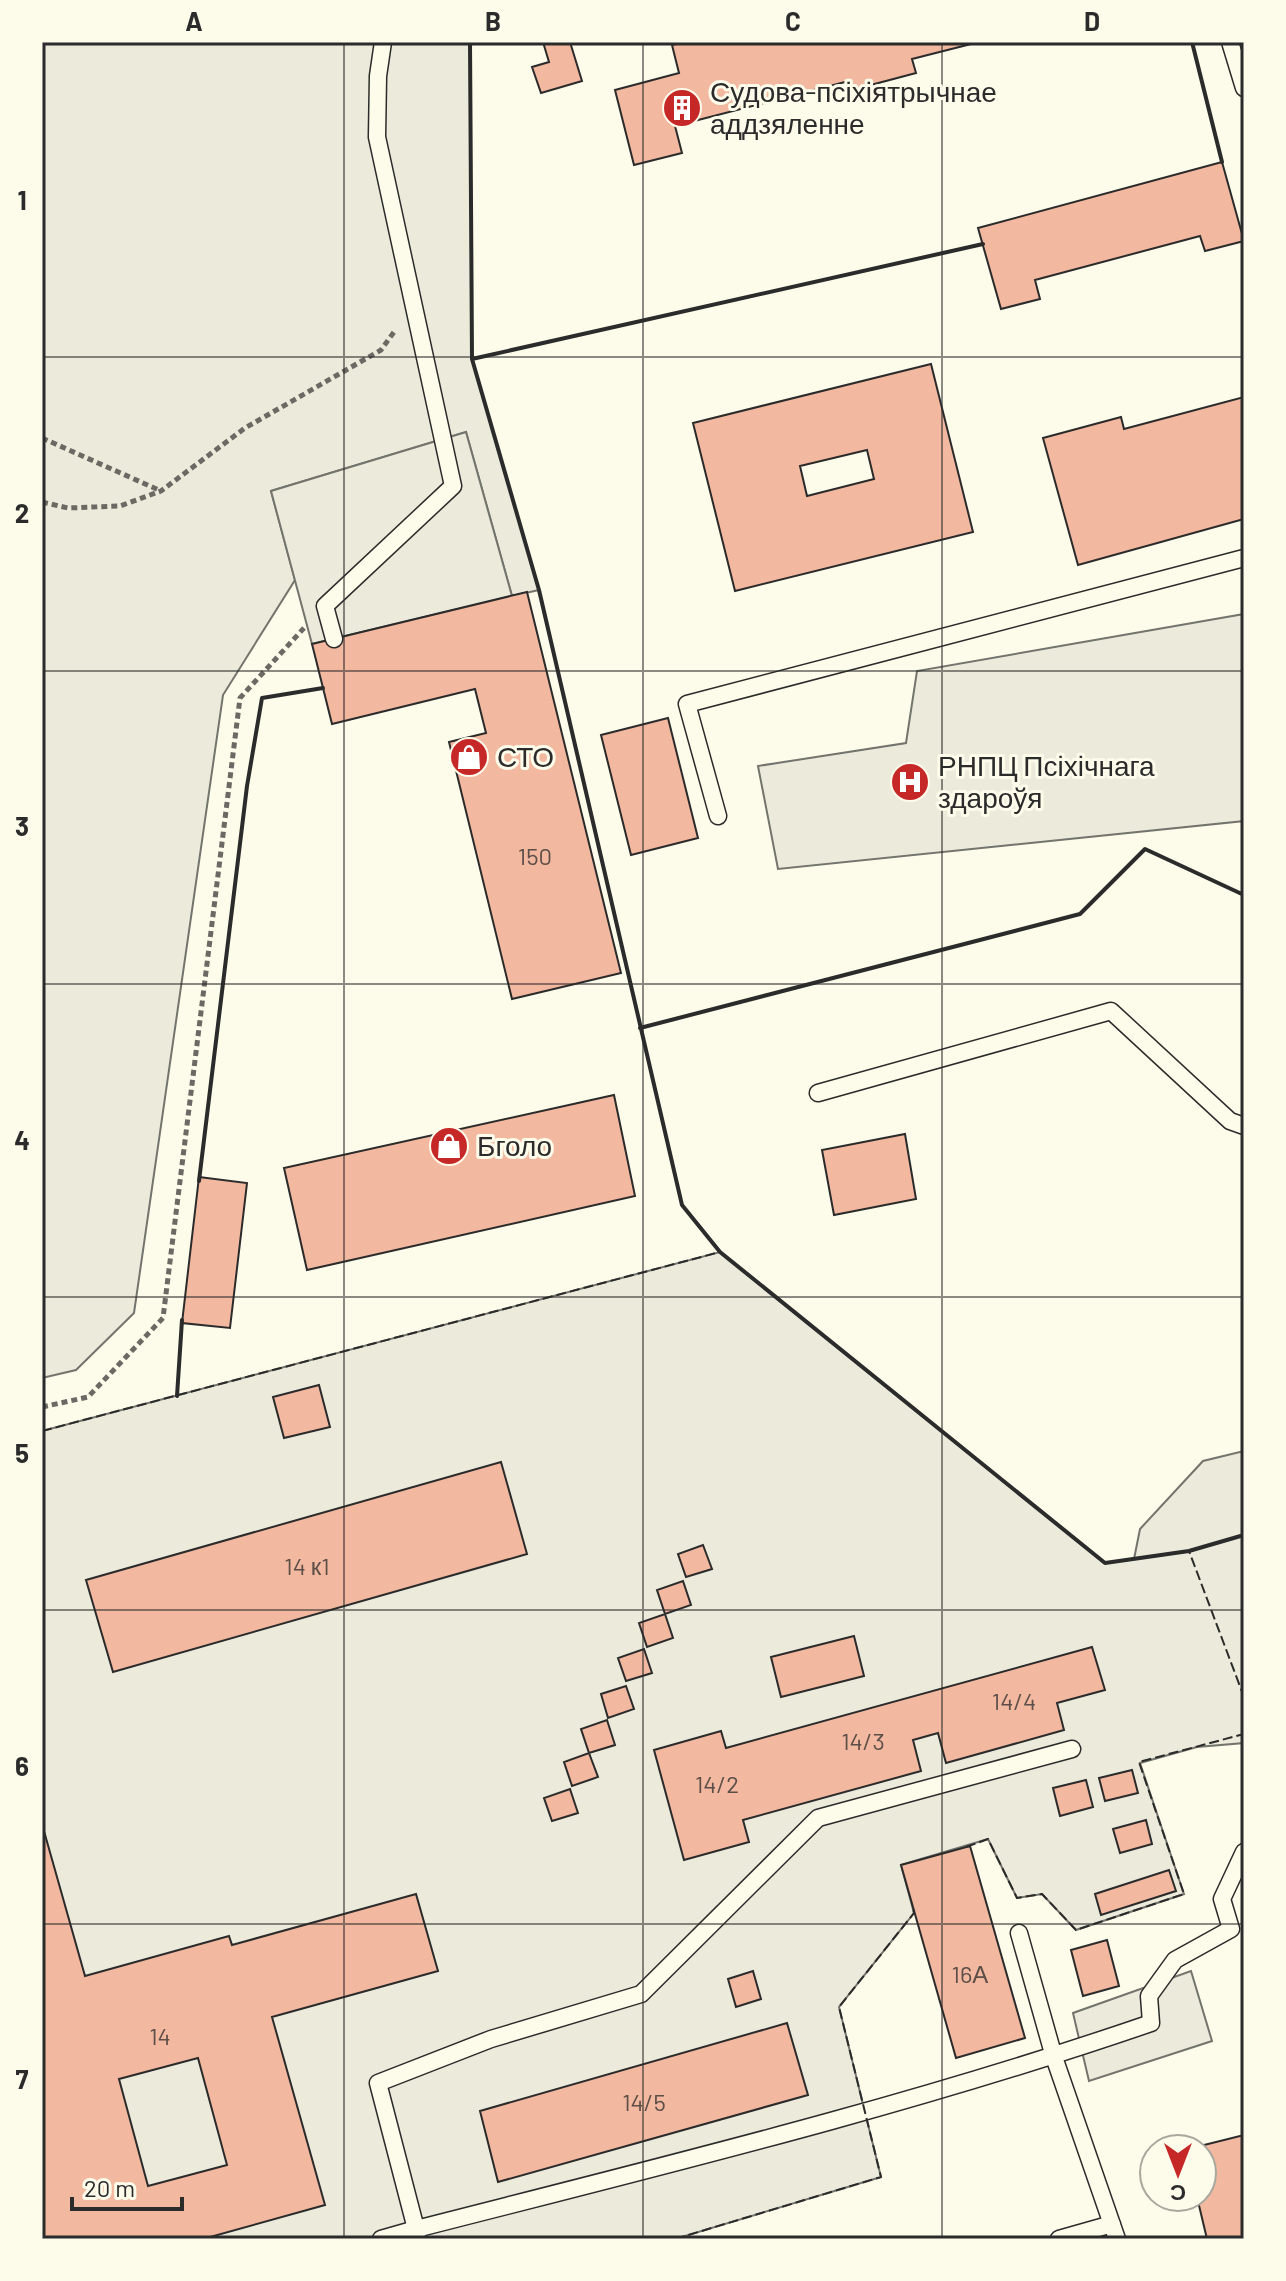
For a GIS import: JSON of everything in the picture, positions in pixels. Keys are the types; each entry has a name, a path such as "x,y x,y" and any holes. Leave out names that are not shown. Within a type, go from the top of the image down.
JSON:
{"lane":[{"path":"334,639 325,606 453,486 377,137 378,76 383,42"},
{"path":"1230,42 1244,88"},
{"path":"718,816 687,704 1244,558"},
{"path":"818,1093 1111,1011 1230,1121 1244,1126"},
{"path":"417,2234 378,2083 491,2039 641,1994 818,1818 1072,1749"},
{"path":"381,2239 417,2234 865,2112 1054,2057 1151,2023 1149,1996 1175,1960 1237,1932 1222,1899 1244,1852"},
{"path":"1019,1933 1054,2057 1115,2231 1059,2239"}],"path":[{"path":"42,502 68,508 120,506 161,491 245,428 381,350 414,306"},
{"path":"42,438 161,491"},
{"path":"42,1407 88,1397 163,1318 240,698 325,606"}],"shaded area":[{"path":"42,42 470,42 472,358 539,590 512,596 466,432 271,491 295,580 223,695 134,1313 76,1370 42,1378"},
{"path":"466,432 512,596 312,644 271,491"},
{"path":"1244,614 1244,821 778,869 758,766 906,743 917,671"},
{"path":"720,1252 1105,1563 1134,1559 1140,1529 1203,1461 1244,1451 1244,1743 1197,1747 1140,1763 1184,1894 1076,1930 1042,1894 1017,1898 988,1839 901,1865 914,1913 839,2007 881,2177 675,2239 42,2239 42,1431"},
{"path":"1191,1971 1212,2041 1089,2081 1073,2013"}],"building":[{"path":"543,42 570,42 582,81 541,93 532,67 549,62"},
{"name":"Судова-псіхіятрычнае аддзяленне","path":"685,42 979,42 912,59 916,73 852,90 849,81 675,126 682,153 634,165 615,90 679,73 672,45"},
{"path":"1222,162 1244,241 1205,251 1200,236 1035,280 1040,299 1001,309 978,228"},
{"path":"931,364 973,532 735,591 693,423","holes":["867,450 874,479 807,496 800,466"]},
{"path":"1244,397 1244,519 1078,565 1043,438 1121,417 1124,429"},
{"path":"527,592 621,973 512,999 449,742 486,733 475,689 332,724 312,644"},
{"path":"668,718 698,838 631,855 601,735"},
{"path":"614,1095 635,1196 307,1270 284,1168"},
{"path":"905,1134 916,1199 834,1215 822,1150"},
{"path":"199,1177 247,1183 230,1328 182,1323"},
{"path":"319,1385 330,1427 284,1438 273,1397"},
{"path":"501,1462 527,1554 113,1672 86,1580"},
{"path":"703,1545 712,1569 686,1577 678,1554"},
{"path":"683,1581 691,1605 665,1614 657,1590"},
{"path":"665,1614 673,1638 647,1647 639,1623"},
{"path":"854,1636 864,1676 781,1697 771,1657"},
{"path":"1092,1647 1105,1690 1057,1703 1064,1730 946,1763 938,1733 913,1740 921,1771 743,1820 749,1842 684,1860 654,1750 721,1731 726,1748"},
{"path":"644,1649 652,1673 626,1681 618,1658"},
{"path":"626,1686 634,1709 608,1718 601,1694"},
{"path":"607,1720 615,1745 589,1753 581,1729"},
{"path":"589,1753 598,1777 572,1786 564,1762"},
{"path":"1132,1770 1138,1793 1105,1801 1099,1778"},
{"path":"1086,1780 1093,1807 1060,1816 1053,1788"},
{"path":"570,1789 578,1813 552,1821 544,1798"},
{"path":"1146,1820 1152,1844 1120,1853 1113,1829"},
{"path":"42,1824 85,1976 229,1936 232,1945 416,1894 438,1971 272,2017 325,2205 203,2239 43,2239","holes":["198,2058 227,2165 148,2186 119,2079"]},
{"path":"970,1846 1025,2038 956,2058 901,1865"},
{"path":"1169,1870 1176,1891 1101,1915 1095,1894"},
{"path":"1107,1940 1119,1986 1083,1996 1071,1950"},
{"path":"753,1971 761,1999 736,2007 728,1979"},
{"path":"787,2023 808,2095 498,2182 480,2111"},
{"path":"1244,2135 1244,2239 1207,2239 1201,2213 1218,2213 1218,2142"}],"fence":[{"path":"42,1431 720,1252 1105,1563 1189,1551 1244,1697"},
{"path":"966,1847 988,1839 1017,1898 1042,1894 1076,1930 1184,1894 1139,1762 1244,1734"},
{"path":"675,2239 881,2177 839,2007 914,1913 913,1907"}],"wall":[{"path":"470,42 472,359 983,244"},
{"path":"1192,42 1222,162"},
{"path":"472,359 539,590 682,1205 720,1252 1105,1563 1189,1551 1244,1535"},
{"path":"199,1181 247,786 262,698 323,688"},
{"path":"640,1028 1080,914 1145,849 1244,895"},
{"path":"177,1396 182,1320"}],"place":[{"name":"Судова-псіхіятрычнае аддзяленне","path":"682,108"},
{"name":"СТО","path":"469,757"},
{"name":"РНПЦ Псіхічнага здароўя","path":"910,782"},
{"name":"Бголо","path":"449,1146"}]}
